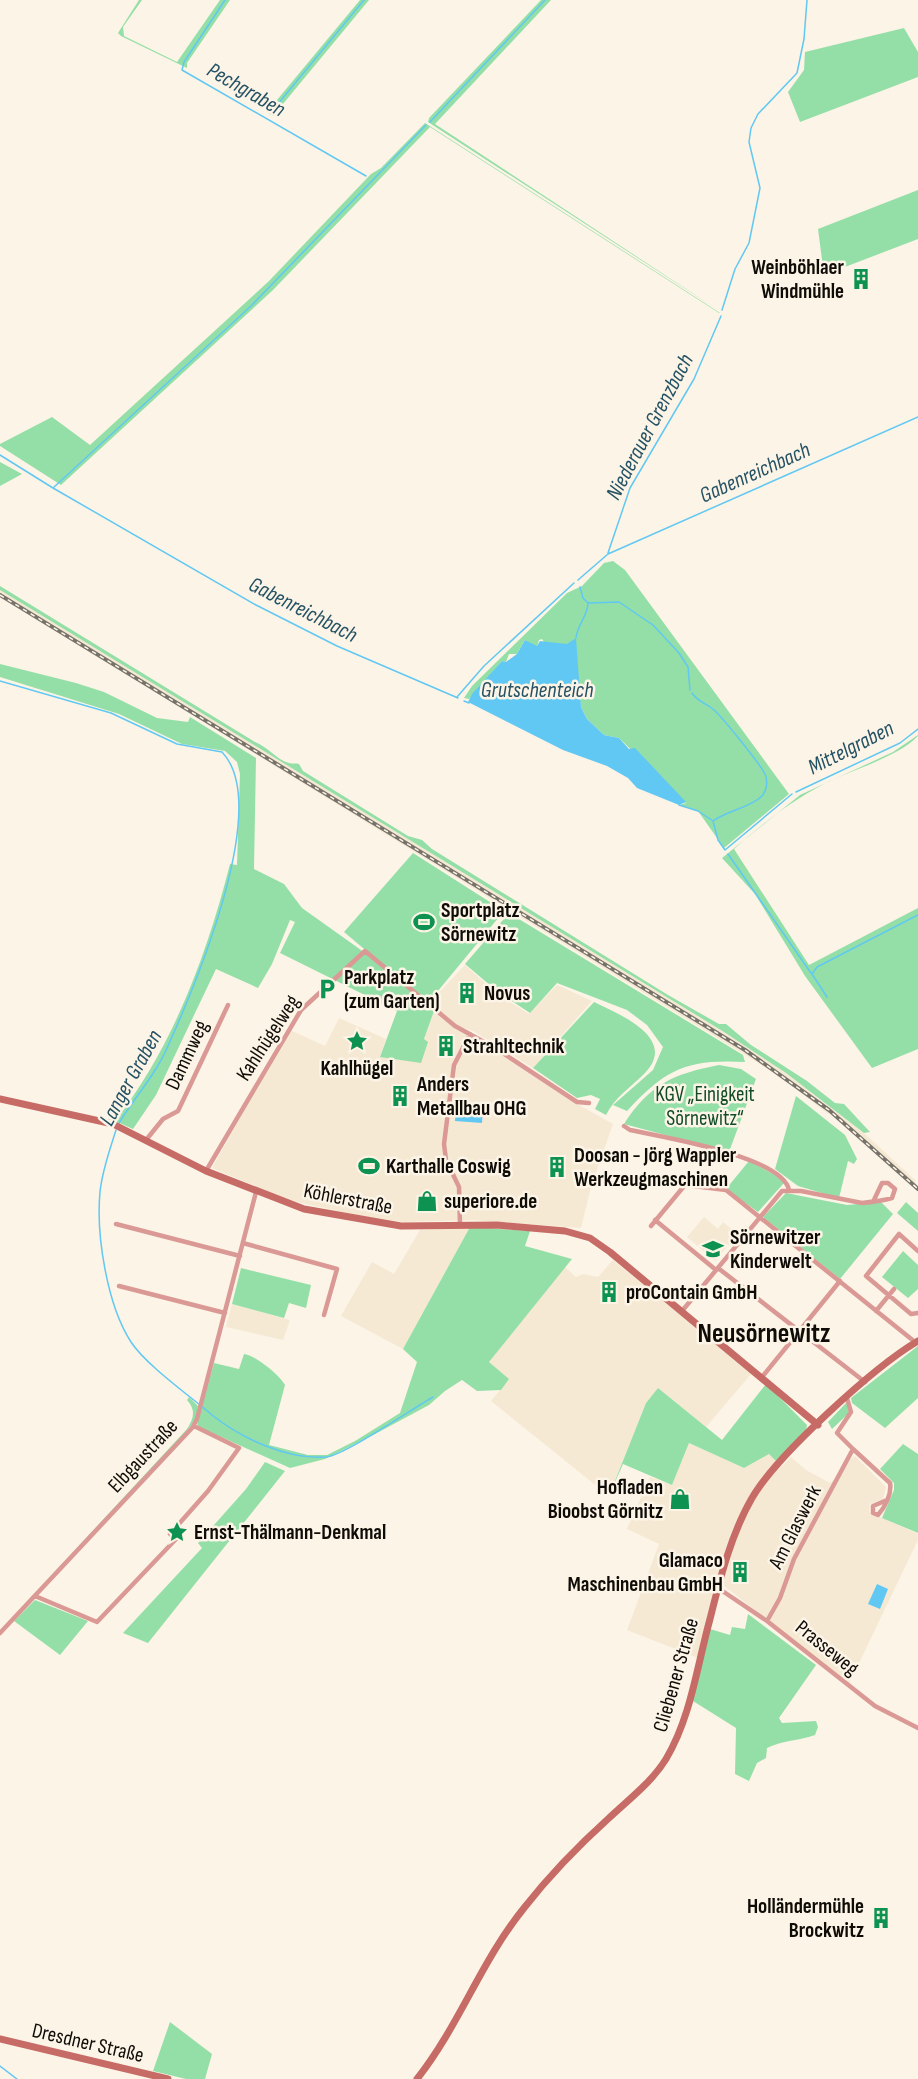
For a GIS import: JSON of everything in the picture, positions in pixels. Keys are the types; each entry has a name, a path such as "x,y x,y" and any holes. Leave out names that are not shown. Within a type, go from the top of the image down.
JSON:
{"street":[{"name":"Kahlhügelweg","path":"207,1171 301,1010 365,951 446,1020 470,1034"},
{"name":"Dammweg","path":"146,1140 163,1119 178,1111 228,1005"},
{"path":"460,1225 459,1187 446,1160 444,1144 454,1065 470,1034 572,1099 589,1103"},
{"name":"Köhlerstraße","path":"0,1099 112,1124 207,1171 304,1209 401,1226 513,1226 585,1235 603,1246 818,1425"},
{"path":"624,1126 630,1130 747,1159 782,1178 789,1190"},
{"path":"682,1311 778,1194 789,1190 854,1203 873,1202 892,1198 895,1189 888,1183 882,1183 873,1202"},
{"path":"651,1226 685,1185 726,1190 916,1342"},
{"name":"Elbgaustraße","path":"0,1633 194,1426 256,1192"},
{"path":"655,1220 864,1382"},
{"path":"116,1224 240,1256"},
{"path":"918,1251 899,1234 868,1272 867,1278 911,1314 918,1313"},
{"path":"243,1243 337,1269 324,1315"},
{"path":"762,1377 840,1281"},
{"path":"119,1286 225,1313"},
{"path":"876,1311 894,1289"},
{"name":"Cliebener Straße","path":"417,2079 441,2047 498,1945 523,1909 579,1846 647,1782 666,1759 690,1701 718,1588 742,1518 756,1491 818,1425 864,1382 916,1342"},
{"path":"847,1398 851,1412 837,1433 888,1480 891,1489 887,1500"},
{"path":"176,1539 170,1534 215,1482 239,1449 194,1426"},
{"name":"Am Glaswerk","path":"767,1621 780,1598 794,1559 853,1449"},
{"path":"35,1596 97,1622 183,1532 177,1525"},
{"name":"Prasseweg","path":"718,1588 767,1621 875,1706 918,1728"},
{"name":"Dresdner Straße","path":"0,2039 168,2079"}],"shaded area":[{"path":"0,590 724,1032 786,1073 864,1133 915,1180 918,1192 830,1112 828,1114 781,1077 0,597"},
{"path":"465,965 496,993 529,1014 557,985 592,1001 533,1068 473,1031 458,1026 430,1002"},
{"path":"434,1011 570,1100 613,1124 591,1187 581,1228 471,1220 404,1222 361,1216 288,1200 212,1168 290,1030 325,1046 339,1018 386,1039 380,1057 424,1040"},
{"name":"Sörnewitzer Kinderwelt","path":"704,1217 718,1229 723,1222 738,1234 715,1261 687,1237"},
{"path":"470,1227 403,1349 341,1316 372,1262 394,1274 420,1230"},
{"path":"613,1260 752,1373 706,1427 658,1388 646,1403 609,1496 491,1401 509,1379 489,1362 565,1267 576,1277 583,1274 598,1277"},
{"path":"232,1304 290,1320 283,1340 226,1327"},
{"path":"689,1443 744,1468 769,1454 782,1466 791,1457 806,1470 830,1483 842,1474 849,1460 855,1456 886,1487 883,1499 870,1504 869,1512 918,1534 918,1540 849,1684 718,1581 698,1658 627,1630 659,1544 627,1529 650,1477 672,1485"}],"green space":[{"path":"139,0 142,0 123,27 124,36 177,62 220,0 230,0 187,63 187,68 118,33"},
{"path":"360,0 369,0 273,116 267,112"},
{"path":"541,0 551,0 435,124 718,310 428,122 429,118"},
{"path":"904,28 918,52 918,77 800,122 788,92 804,70 805,52"},
{"path":"425,123 720,313 430,127 273,290 61,485 0,446 52,417 90,445 269,281 371,174 381,168"},
{"path":"918,190 918,239 824,275 818,229"},
{"path":"0,462 22,474 0,486"},
{"path":"613,561 625,570 789,794 724,848 698,811 679,805 686,803 619,738 604,735 587,719 581,707 579,692 542,639 539,640 537,647 525,640 517,654 509,654 506,662 502,661 469,699 464,698 472,686 567,593 582,586 604,563"},
{"path":"0,586 260,744 280,759 299,764 303,771 408,836 422,840 432,849 668,995 719,1024 726,1024 751,1045 807,1081 835,1103 844,1104 870,1132 864,1133 786,1073 724,1032 0,590"},
{"path":"0,664 104,692 157,718 188,722 190,717 256,758 254,869 284,884 302,908 361,950 434,1011 424,1039 428,1042 421,1063 380,1057 397,1011 280,953 295,922 290,920 272,964 258,988 216,969 156,1095 133,1129 115,1121 136,1092 171,1031 199,965 230,864 237,865 240,774 237,762 225,751 182,744 119,714 0,677"},
{"path":"918,735 899,750 836,778 893,752"},
{"path":"831,781 800,798 777,814 800,795"},
{"path":"744,840 734,849 809,965 918,908 918,1049 872,1068 805,976 755,894 722,858"},
{"name":"Sportplatz Sörnewitz","path":"413,853 504,911 428,1003 344,932"},
{"path":"509,913 743,1055 745,1062 707,1062 692,1065 666,1076 627,1111 613,1105 653,1070 663,1047 647,1025 627,1010 557,983 530,1013 498,992 465,964"},
{"path":"594,1002 642,1029 655,1049 653,1061 644,1074 618,1098 606,1115 595,1109 600,1099 591,1095 577,1098 533,1068"},
{"name":"KGV „Einigkeit Sörnewitz“","path":"719,1065 741,1069 756,1079 729,1152 624,1124 643,1099 664,1083 688,1072"},
{"name":"KGV „Einigkeit Sörnewitz“","path":"796,1096 845,1135 857,1159 854,1164 848,1161 839,1198 798,1186 775,1169"},
{"path":"749,1161 775,1175 784,1183 758,1212 726,1189"},
{"path":"786,1193 847,1205 881,1202 893,1214 840,1279 763,1217"},
{"path":"906,1202 918,1213 918,1231 897,1213"},
{"path":"470,1227 530,1231 525,1246 572,1259 489,1362 509,1379 501,1390 477,1391 462,1380 429,1405 375,1434 325,1459 290,1468 199,1427 197,1424 214,1363 239,1369 244,1354 267,1366 285,1385 269,1445 308,1455 327,1455 355,1441 400,1413 417,1362 403,1349"},
{"path":"903,1251 918,1265 918,1289 908,1298 882,1277"},
{"path":"241,1268 311,1285 306,1308 289,1303 284,1318 232,1304"},
{"path":"918,1346 918,1398 885,1428 852,1403 851,1398"},
{"path":"766,1384 807,1425 806,1430 777,1462 769,1454 744,1468 689,1443 672,1485 623,1464 609,1496 646,1403 658,1388 722,1440"},
{"path":"189,1397 198,1406 196,1418 185,1434 0,1631 187,1429 193,1414 192,1407 187,1400"},
{"path":"847,1402 849,1413 832,1429 828,1422"},
{"path":"903,1444 918,1454 918,1533 882,1518 894,1490 894,1483 880,1469"},
{"path":"265,1462 285,1471 148,1643 123,1633 202,1548 198,1543 246,1489"},
{"path":"35,1600 88,1621 60,1655 14,1621"},
{"path":"748,1614 816,1665 779,1718 782,1723 816,1721 818,1727 815,1735 767,1748 766,1758 757,1763 749,1781 735,1774 736,1728 693,1701 710,1629 730,1635 732,1627 745,1629"},
{"path":"170,2022 212,2054 205,2079 186,2079 153,2071"}],"water":[{"name":"Grutschenteich","path":"576,638 581,707 587,719 604,735 619,738 629,749 635,748 686,802 679,805 637,788 628,778 607,766 563,750 468,702 472,694 502,661 506,662 517,654 525,640 537,646 540,641 567,644"},
{"path":"456,1105 483,1108 482,1123 455,1121"},
{"path":"877,1584 888,1589 880,1609 868,1604"}],"waterway":[{"name":"Pechgraben","path":"225,0 184,62 182,70 366,176"},
{"path":"272,111 364,0"},
{"path":"430,122 545,0"},
{"name":"Niederauer Grenzbach","path":"722,310 735,269 749,243 760,188 749,142 751,128 758,114 797,73 804,39 807,0"},
{"path":"53,488 251,306 426,125"},
{"name":"Niederauer Grenzbach","path":"608,553 630,488 694,379 721,316"},
{"name":"Gabenreichbach","path":"578,580 608,554 918,417"},
{"name":"Gabenreichbach","path":"0,455 256,605 337,646 458,698"},
{"name":"Gabenreichbach","path":"457,697 484,666 574,583"},
{"path":"576,638 588,603 583,598 580,587"},
{"path":"588,603 619,602 653,625 679,653 688,667 690,690"},
{"name":"Langer Graben","path":"0,681 111,713 177,744 222,752 235,777 239,812 234,853 224,897 210,941 195,983 163,1056 119,1123"},
{"path":"692,693 725,722 756,761 765,774 766,780 765,791 757,800 713,821"},
{"path":"464,701 469,703"},
{"name":"Mittelgraben","path":"796,792 900,743 918,729"},
{"name":"Mittelgraben","path":"679,805 698,811 713,821 718,840 725,850 792,794"},
{"path":"728,854 811,973"},
{"path":"827,997 812,974 817,967 918,915"},
{"name":"Langer Graben","path":"116,1130 104,1168 100,1192 100,1228 105,1269 115,1309 131,1342 169,1380 237,1432 265,1446 311,1457 326,1457 348,1448 433,1397"},
{"path":"0,2066 17,2079"}],"railway":[{"path":"0,595 745,1050 829,1110 918,1189"}],"place":[{"name":"Weinböhlaer Windmühle","path":"861,279"},
{"name":"Sportplatz Sörnewitz","path":"424,922"},
{"name":"Parkplatz (zum Garten)","path":"327,989"},
{"name":"Novus","path":"467,993"},
{"name":"Kahlhügel","path":"357,1041"},
{"name":"Strahltechnik","path":"446,1046"},
{"name":"Anders Metallbau OHG","path":"400,1096"},
{"name":"Karthalle Coswig","path":"369,1166"},
{"name":"Doosan - Jörg Wappler Werkzeugmaschinen","path":"557,1167"},
{"name":"superiore.de","path":"427,1201"},
{"name":"Sörnewitzer Kinderwelt","path":"713,1249"},
{"name":"proContain GmbH","path":"609,1292"},
{"name":"Hofladen Bioobst Görnitz","path":"680,1499"},
{"name":"Ernst-Thälmann-Denkmal","path":"177,1532"},
{"name":"Glamaco Maschinenbau GmbH","path":"740,1572"},
{"name":"Holländermühle Brockwitz","path":"881,1918"}],"district":[{"name":"Neusörnewitz","path":"764,1334"}]}
